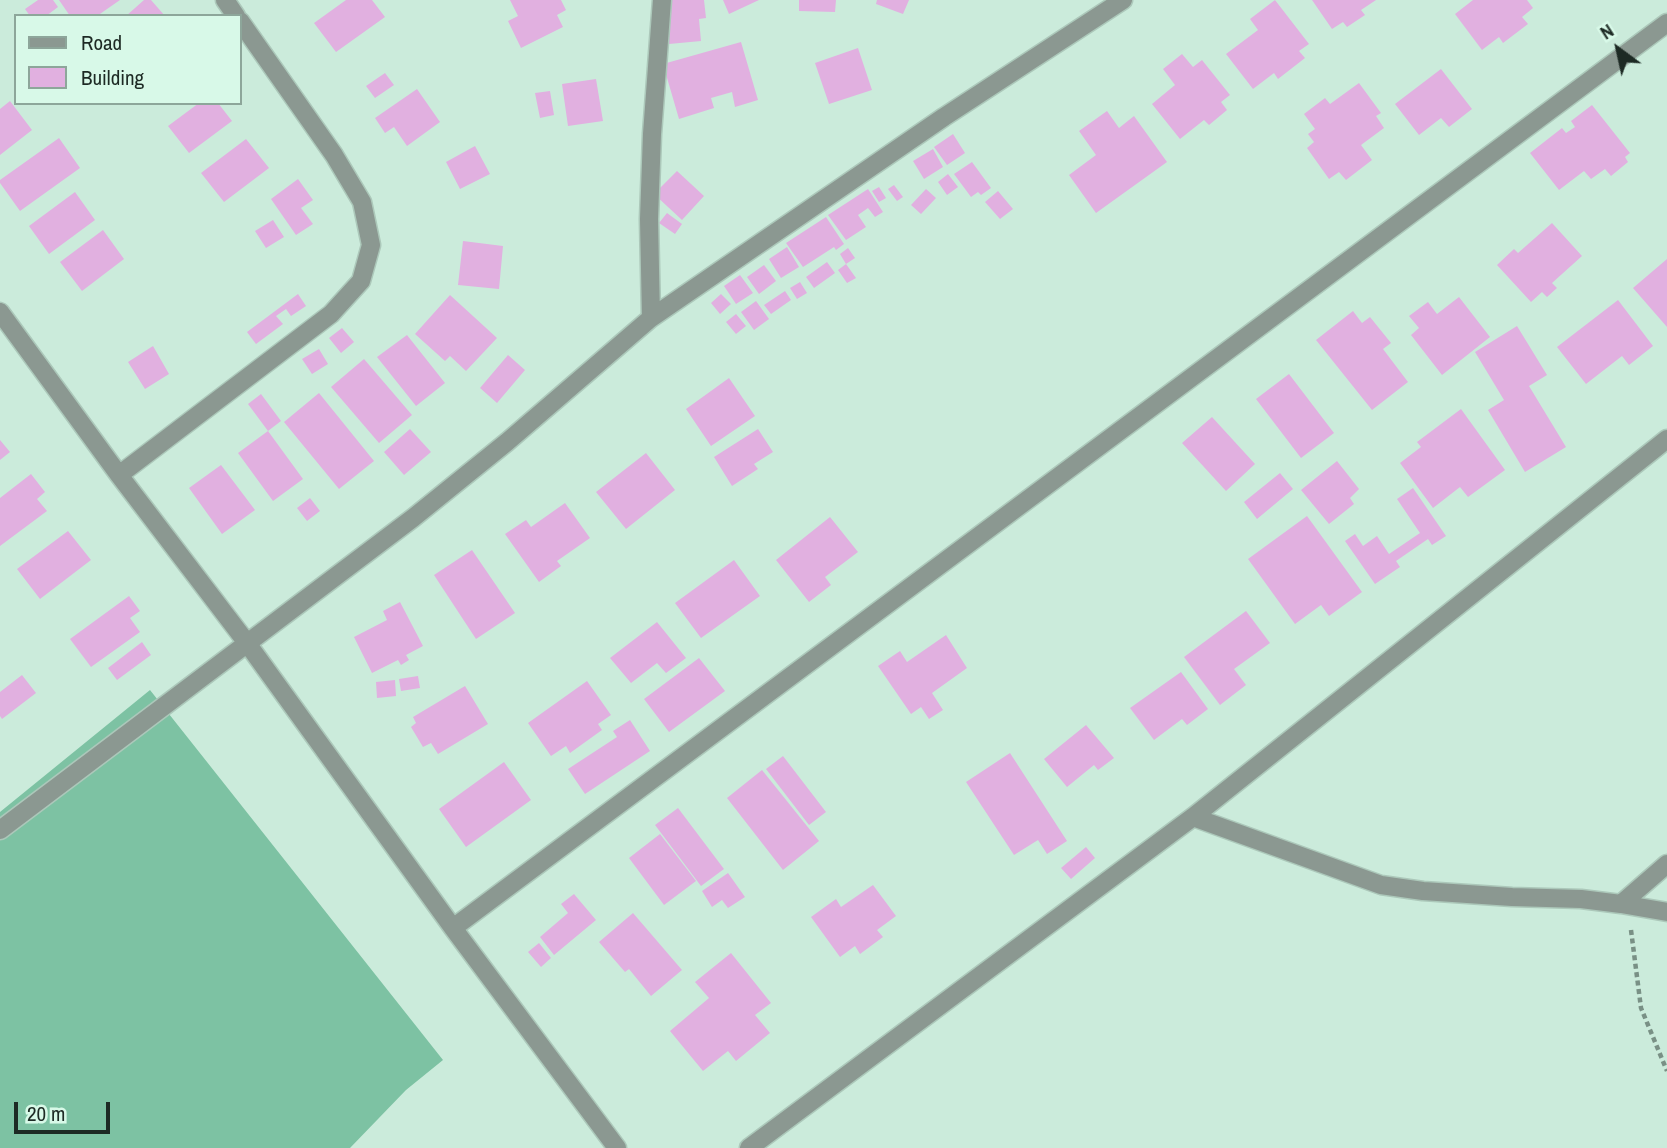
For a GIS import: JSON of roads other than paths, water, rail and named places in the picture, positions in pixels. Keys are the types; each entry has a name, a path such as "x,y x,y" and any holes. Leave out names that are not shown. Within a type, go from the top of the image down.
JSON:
{"street":[{"path":"651,318 649,219 662,0"},
{"path":"0,830 413,519 651,318 944,117 1123,0"},
{"path":"453,928 1667,23"},
{"path":"119,475 331,314 361,281 371,245 362,202 334,155 242,24"},
{"path":"0,312 119,475 247,643 453,928 617,1148"},
{"path":"749,1148 1193,817 1667,439"},
{"path":"1193,817 1381,885 1423,891 1581,900 1667,912"},
{"path":"1621,904 1667,864"}]}
